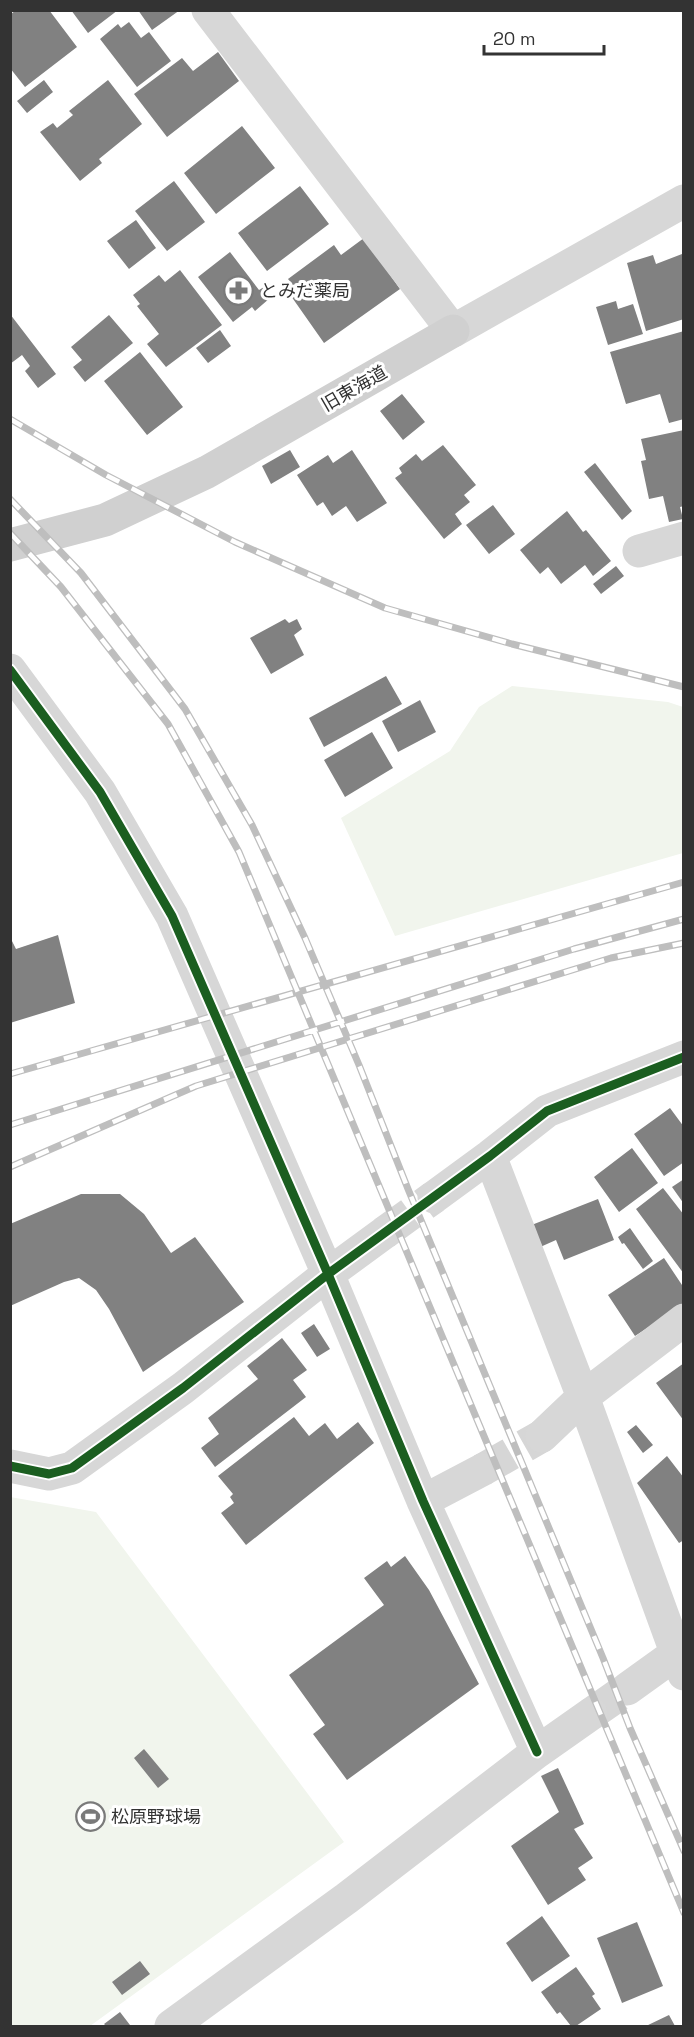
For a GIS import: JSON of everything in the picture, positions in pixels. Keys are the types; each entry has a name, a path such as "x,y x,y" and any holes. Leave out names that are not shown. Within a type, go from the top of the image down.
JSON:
{"street":[{"path":"208,10 453,331"},
{"name":"旧東海道","path":"10,545 105,520 207,472 684,201"},
{"path":"639,551 684,538"},
{"path":"10,670 100,792 172,916 328,1274 423,1501 537,1752"},
{"path":"434,1197 547,1111 684,1057"},
{"path":"490,1156 681,1659 627,1689"},
{"path":"10,1466 50,1474 72,1468 183,1388 384,1233"},
{"path":"542,1436 583,1397 684,1320"},
{"path":"423,1501 482,1470"},
{"path":"171,2026 347,1898 537,1752 591,1714"}],"shaded area":[{"path":"512,686 668,702 683,707 683,853 395,936 341,818 450,751 479,707"},
{"path":"10,1497 96,1512 344,1842 90,2026 11,2026"}],"building":[{"path":"16,10 49,10 77,47 25,87 10,68 10,15"},
{"path":"71,10 118,10 88,33"},
{"path":"138,10 180,10 152,30"},
{"path":"129,22 141,38 149,32 171,61 137,87 100,39 118,24 121,28"},
{"path":"218,52 239,81 167,137 134,94 182,58 193,71"},
{"path":"44,80 53,92 27,113 17,101"},
{"path":"108,80 142,124 99,159 102,163 80,181 40,132 53,123 57,128 73,115 69,111"},
{"path":"242,126 275,168 216,214 184,173"},
{"path":"174,181 205,222 167,251 135,211"},
{"path":"300,186 329,224 267,271 238,233"},
{"path":"136,220 156,248 129,269 107,241"},
{"path":"364,238 400,289 324,343 291,296 297,291 288,279 334,245 341,255"},
{"path":"230,252 259,290 264,287 270,298 255,311 252,307 233,322 198,277"},
{"path":"682,254 684,319 646,331 627,263 653,255 656,264"},
{"path":"180,270 222,325 166,367 147,344 159,334 137,306 140,304 133,295 159,275 165,282"},
{"path":"616,301 618,309 633,304 643,334 608,345 596,307"},
{"path":"10,314 56,374 38,388 25,371 30,366 22,355 10,364"},
{"path":"109,315 133,343 85,382 73,367 82,360 71,347"},
{"path":"220,330 231,346 208,363 196,348"},
{"path":"684,331 684,419 669,423 660,394 626,404 610,352"},
{"path":"140,352 183,407 147,435 104,381"},
{"path":"402,394 425,422 403,440 380,411"},
{"path":"684,430 684,506 680,507 683,519 669,522 663,496 649,499 641,461 646,460 641,439"},
{"path":"443,445 476,485 464,495 470,502 455,514 462,524 444,539 395,478 402,473 399,468 416,454 422,461"},
{"path":"290,450 300,467 271,484 262,466"},
{"path":"352,450 387,503 357,522 346,506 332,516 323,502 317,506 297,475 328,455 333,463"},
{"path":"595,463 632,511 622,520 584,472"},
{"path":"493,505 515,534 489,554 466,525"},
{"path":"567,511 583,532 586,530 611,561 593,576 585,565 561,584 548,567 540,574 520,550"},
{"path":"616,566 624,576 601,594 593,584"},
{"path":"285,619 289,623 297,619 302,629 294,635 304,655 271,674 250,638"},
{"path":"386,676 402,704 324,747 309,718"},
{"path":"420,700 436,732 398,752 382,721"},
{"path":"372,732 393,768 345,797 324,760"},
{"path":"58,935 75,1003 10,1023 10,937 16,949"},
{"path":"670,1108 684,1127 684,1162 664,1176 634,1134"},
{"path":"632,1148 658,1183 619,1212 594,1177"},
{"path":"684,1179 684,1204 672,1187"},
{"path":"663,1188 684,1215 684,1274 636,1209"},
{"path":"81,1194 120,1194 144,1214 171,1253 195,1237 244,1302 143,1372 109,1309 96,1290 79,1278 64,1282 10,1306 10,1224"},
{"path":"598,1199 614,1240 564,1260 556,1240 538,1248 529,1226"},
{"path":"630,1228 653,1261 643,1269 618,1237"},
{"path":"664,1258 684,1288 684,1304 635,1336 608,1295"},
{"path":"314,1324 330,1349 317,1357 301,1333"},
{"path":"282,1338 307,1370 293,1380 306,1397 215,1467 201,1448 219,1434 208,1418 258,1379 247,1366"},
{"path":"684,1363 684,1421 656,1383"},
{"path":"294,1417 309,1436 325,1423 337,1439 358,1422 374,1443 246,1545 221,1513 234,1503 230,1497 233,1494 218,1476"},
{"path":"636,1425 653,1445 643,1453 627,1432"},
{"path":"667,1456 684,1478 684,1540 679,1543 637,1483"},
{"path":"405,1556 429,1590 479,1684 347,1780 313,1734 325,1725 289,1675 384,1605 364,1578 387,1561 391,1567"},
{"path":"144,1749 169,1779 158,1788 134,1758"},
{"path":"558,1768 584,1824 574,1829 593,1858 578,1868 586,1880 548,1905 511,1846 559,1812 541,1776"},
{"path":"542,1916 570,1956 532,1982 506,1943"},
{"path":"637,1922 663,1986 622,2003 597,1938"},
{"path":"140,1961 150,1974 122,1995 112,1982"},
{"path":"576,1967 595,1994 592,1996 601,2009 576,2026 571,2026 560,2012 557,2014 541,1992"},
{"path":"120,2012 130,2025 106,2026 104,2024"},
{"path":"669,2015 675,2026 646,2026"}],"tunnel":[{"path":"384,1233 434,1197"},
{"path":"482,1470 542,1436"},
{"path":"591,1714 627,1689"}],"railway":[{"path":"10,419 106,475 235,542 385,608 512,644 684,687"},
{"path":"10,499 81,573 185,709 252,825 305,938 359,1065 630,1728 684,1851"},
{"path":"10,533 61,587 168,724 239,852 684,1913"},
{"path":"10,1074 684,882"},
{"path":"10,1125 574,949 684,919"},
{"path":"10,1167 196,1086 611,958 684,943"}],"cycle path":[{"path":"10,670 100,792 172,916 328,1274 423,1501 537,1752"},
{"path":"10,1466 49,1474 72,1468 183,1388 328,1274 490,1156 547,1111 684,1057"}],"place":[{"name":"とみだ薬局","path":"239,290"},
{"name":"松原野球場","path":"90,1816"}]}
